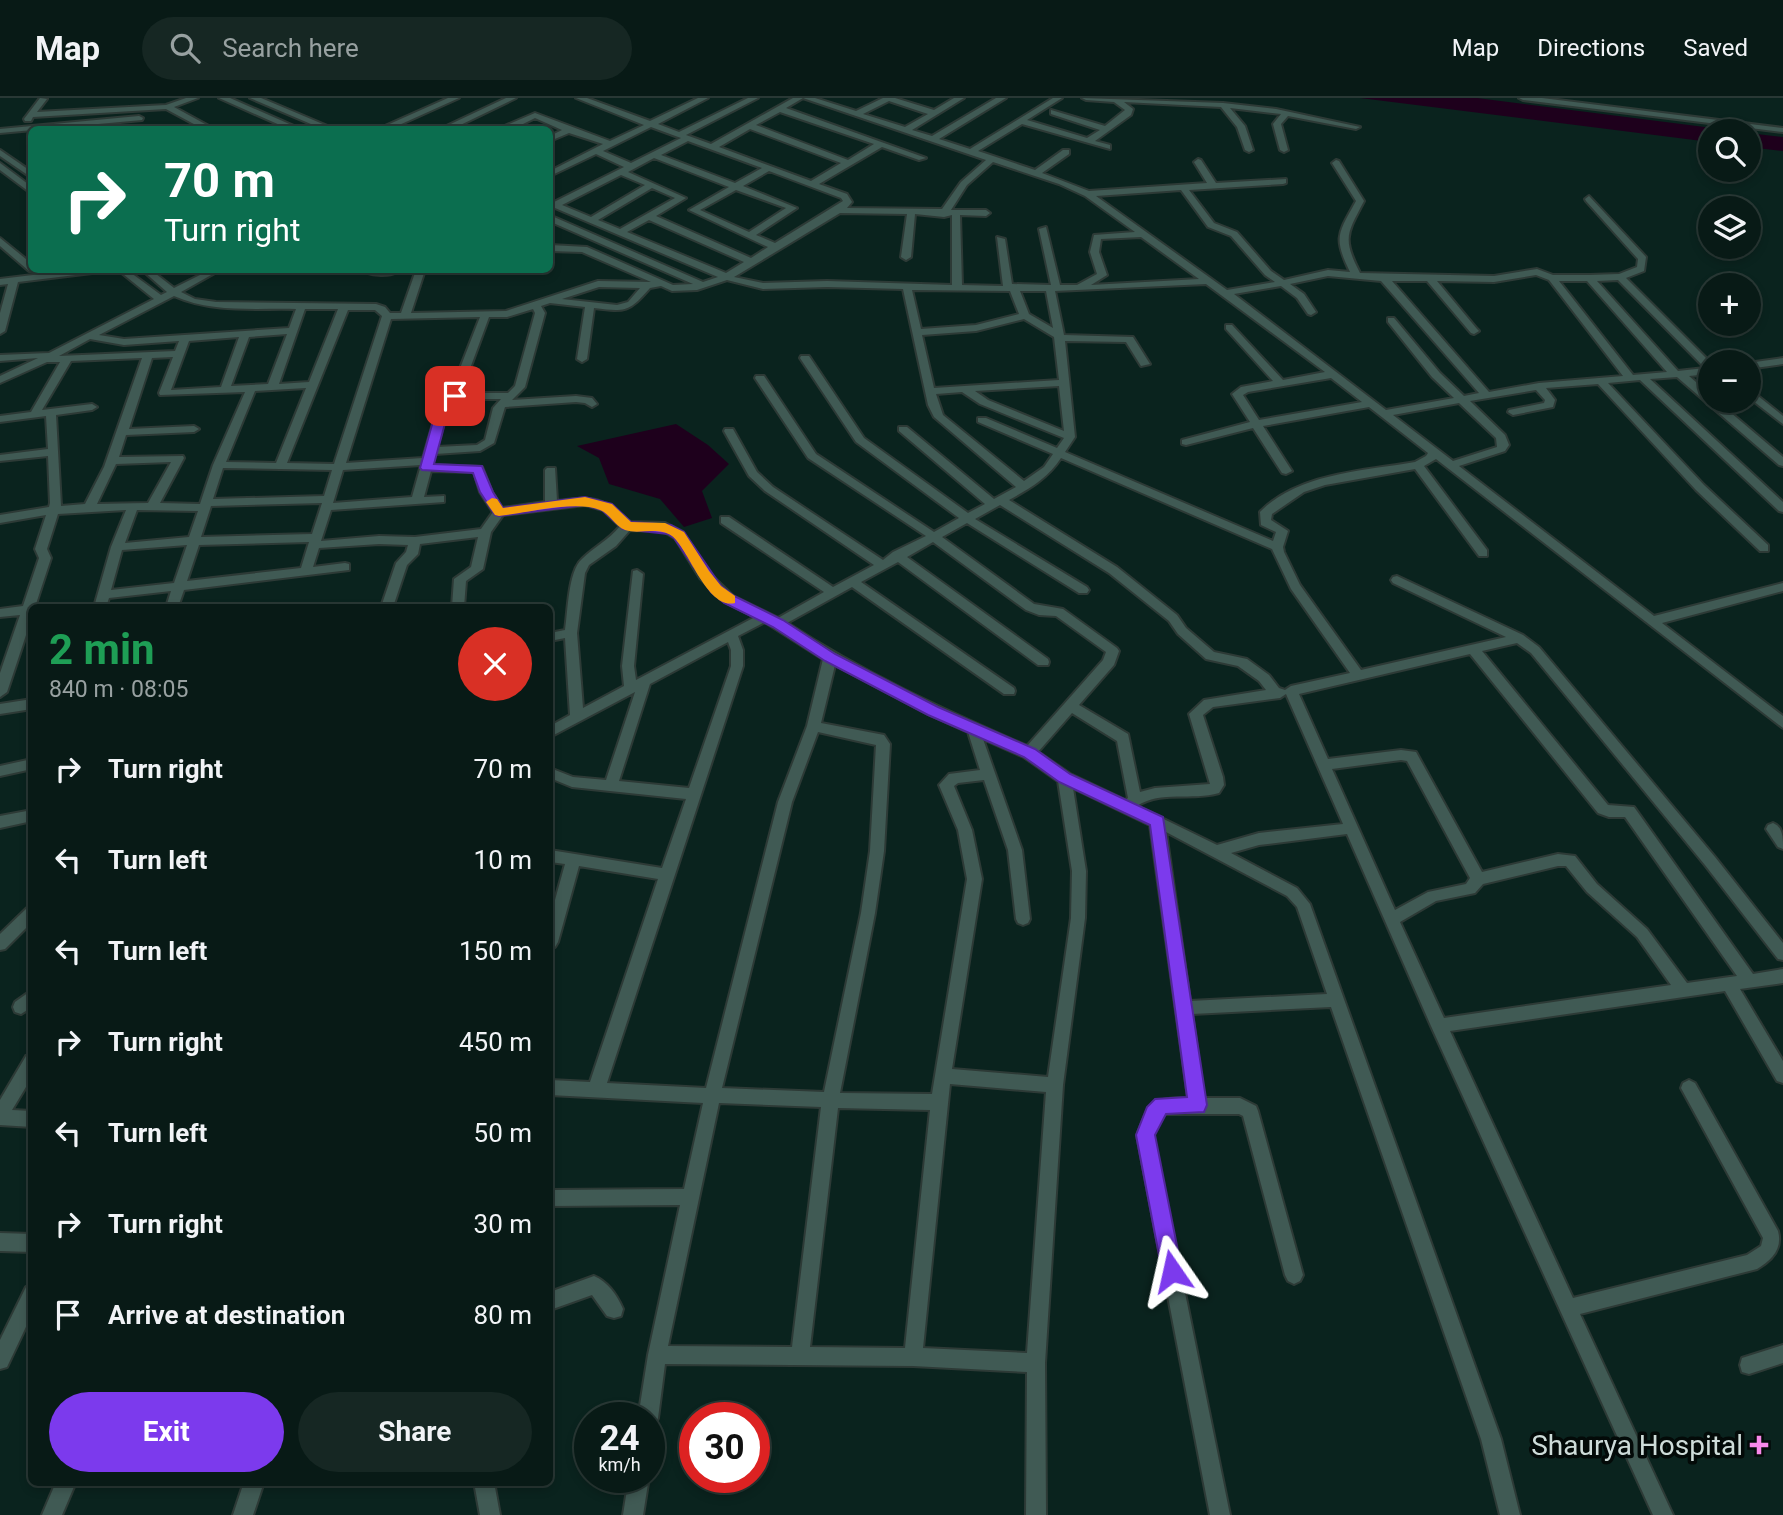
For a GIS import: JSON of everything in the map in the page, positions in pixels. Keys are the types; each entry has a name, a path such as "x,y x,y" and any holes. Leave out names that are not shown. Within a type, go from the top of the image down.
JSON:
{"street":[{"path":"86,122 94,98"},
{"path":"31,115 61,109 90,111 167,107 194,98"},
{"path":"223,98 290,126"},
{"path":"254,98 323,126"},
{"path":"389,126 455,98"},
{"path":"387,316 507,314 598,284 684,288 702,285 727,277 848,202 844,196 580,98"},
{"path":"553,172 704,98"},
{"path":"553,206 653,156 716,117 754,98"},
{"path":"712,146 799,98"},
{"path":"807,98 1036,173 1088,194 1334,374 1783,723"},
{"path":"829,105 841,98"},
{"path":"857,114 889,98 934,113"},
{"path":"909,105 922,98"},
{"path":"906,130 960,98"},
{"path":"933,139 1002,98"},
{"path":"971,152 1058,98"},
{"path":"1086,98 1117,102 1223,105 1286,113 1356,127"},
{"path":"1523,98 1783,131"},
{"path":"20,127 43,99"},
{"path":"1076,120 1097,100"},
{"path":"1089,141 1128,113 1129,109 1117,102"},
{"path":"451,126 500,103 512,103"},
{"path":"1223,105 1241,126 1249,150"},
{"path":"33,126 139,121 141,107"},
{"path":"167,107 204,126"},
{"path":"686,107 696,110"},
{"path":"780,109 922,158"},
{"path":"523,111 610,144"},
{"path":"1054,112 1106,129"},
{"path":"706,113 716,117"},
{"path":"1284,150 1277,124 1286,113"},
{"path":"512,126 535,116"},
{"path":"1021,121 1107,147"},
{"path":"393,124 397,126"},
{"path":"0,131 28,126"},
{"path":"750,126 848,163"},
{"path":"553,138 569,130"},
{"path":"812,184 881,144"},
{"path":"596,151 632,167"},
{"path":"0,152 28,173"},
{"path":"1036,173 1066,152"},
{"path":"653,156 793,208 749,236"},
{"path":"944,214 953,195 963,183 992,159"},
{"path":"1198,163 1212,184"},
{"path":"1336,163 1360,201 1345,223 1340,241 1357,277"},
{"path":"0,166 28,188"},
{"path":"693,210 769,168"},
{"path":"620,233 674,203 681,196 622,172"},
{"path":"16,178 28,176"},
{"path":"1088,194 1283,181"},
{"path":"592,220 651,185"},
{"path":"1183,187 1211,225 1234,234 1268,273 1301,296 1311,312"},
{"path":"1224,293 1328,274 1384,278 1494,279 1537,272 1552,278 1590,278 1620,276 1642,269 1643,259 1589,199"},
{"path":"674,203 775,247"},
{"path":"553,206 592,220 743,285 1107,289 1206,281"},
{"path":"838,210 956,215 986,213"},
{"path":"906,257 911,214"},
{"path":"956,215 957,287"},
{"path":"650,217 752,262"},
{"path":"554,220 702,285"},
{"path":"553,730 731,634 771,620 832,592 1024,487 1048,469 1070,437 1053,288 1043,229"},
{"path":"1075,288 1102,275 1094,252 1097,237 1142,234"},
{"path":"1000,239 1010,287 1025,316 1059,337 1129,339 1145,364"},
{"path":"0,241 5,250 28,266"},
{"path":"553,248 584,249 662,285"},
{"path":"36,273 40,277"},
{"path":"0,282 70,273"},
{"path":"126,273 160,299"},
{"path":"150,273 173,292 193,301 216,305 381,308 387,316"},
{"path":"0,380 210,273"},
{"path":"405,316 419,273"},
{"path":"1620,276 1698,357"},
{"path":"1384,278 1486,395"},
{"path":"1552,278 1629,378"},
{"path":"1590,278 1678,374 1698,390"},
{"path":"1430,279 1474,331"},
{"path":"0,331 14,280"},
{"path":"550,300 590,306 623,306 631,303 647,285"},
{"path":"907,287 933,405 946,425 1024,487"},
{"path":"219,465 340,467 428,460 485,446 490,441 502,404 520,387 540,313 536,305"},
{"path":"582,359 590,306"},
{"path":"280,467 344,307"},
{"path":"273,386 301,308"},
{"path":"306,570 387,316"},
{"path":"455,396 485,316"},
{"path":"916,332 976,328 1025,316"},
{"path":"1391,320 1461,399 1501,437 1504,445 1501,449 1452,465"},
{"path":"1229,327 1280,383"},
{"path":"88,336 124,342 293,331"},
{"path":"226,389 245,334"},
{"path":"185,338 164,393 312,385"},
{"path":"0,358 49,356 67,359 179,354"},
{"path":"89,508 111,461 148,356"},
{"path":"805,358 860,440 967,518 1083,590"},
{"path":"34,415 67,359"},
{"path":"1761,364 1783,361"},
{"path":"1384,413 1539,386 1698,372"},
{"path":"1286,471 1238,399 1238,391 1334,374"},
{"path":"760,377 812,456 933,536 1030,607 1039,611 1059,612 1113,651 1109,662 1029,753"},
{"path":"1642,377 1783,508"},
{"path":"1601,381 1669,458 1764,548"},
{"path":"930,391 1065,383"},
{"path":"1513,412 1551,403 1539,386"},
{"path":"173,604 204,506 252,387"},
{"path":"964,389 984,402 1070,437"},
{"path":"417,501 444,403 455,396 511,396"},
{"path":"502,404 576,399 587,400 592,404"},
{"path":"1761,402 1783,421"},
{"path":"1186,442 1255,424 1372,403"},
{"path":"0,419 92,407"},
{"path":"28,604 45,558 41,549 55,510 51,413"},
{"path":"1726,413 1783,463"},
{"path":"982,420 1277,547 1296,586 1358,675"},
{"path":"122,432 194,429"},
{"path":"902,429 997,502 1113,570 1172,618 1182,631 1210,656 1242,662 1264,678 1275,693"},
{"path":"729,431 753,474 769,489 881,564"},
{"path":"0,458 52,452"},
{"path":"1277,547 1284,533 1265,522 1266,512 1300,490 1323,482 1418,465 1431,458 1434,452"},
{"path":"111,461 179,458 152,507"},
{"path":"428,460 478,469 486,492 499,512"},
{"path":"1418,465 1483,553"},
{"path":"551,470 551,506"},
{"path":"0,519 55,510 89,508 440,499"},
{"path":"458,604 460,579 477,569 485,532 499,512 585,501 607,507 627,526 671,530 679,535 716,589 830,657 974,731 1029,753 1065,778 1131,803 1157,822 1281,885 1303,904 1491,1439 1510,1515"},
{"path":"133,506 117,547 102,601 178,585 345,567"},
{"path":"725,520 832,592"},
{"path":"577,718 571,633 579,573 584,564 612,543 627,526"},
{"path":"117,547 192,541 415,541 485,532"},
{"path":"388,604 402,563 412,554 415,541"},
{"path":"897,555 1043,662"},
{"path":"631,687 628,666 637,574"},
{"path":"1397,580 1519,638 1535,650 1710,861 1783,954"},
{"path":"851,581 1009,691"},
{"path":"1653,621 1783,587"},
{"path":"0,692 28,605"},
{"path":"0,613 26,610"},
{"path":"553,636 571,633"},
{"path":"596,1090 737,666 737,650 731,634"},
{"path":"1131,803 1150,795 1214,789 1217,785 1216,776 1196,714 1209,703 1292,691 1519,638"},
{"path":"1473,649 1603,809 1609,812 1629,811 1749,981"},
{"path":"650,1402 657,1355 713,1093 785,802 814,726 830,657"},
{"path":"611,786 645,680"},
{"path":"1292,691 1439,1026 1663,1515"},
{"path":"0,710 28,705"},
{"path":"1070,706 1123,738 1131,803"},
{"path":"800,1356 830,1101 868,913 877,852 883,744 879,739 814,726"},
{"path":"974,731 1015,850 1023,919"},
{"path":"1324,765 1411,756 1478,879"},
{"path":"0,771 28,765"},
{"path":"553,774 572,782 694,794"},
{"path":"913,1357 939,1101 970,911 976,893 973,860 946,785 954,778 988,774"},
{"path":"1036,1515 1036,1363 1055,1085 1078,918 1079,872 1065,778"},
{"path":"0,822 28,816"},
{"path":"1157,822 1197,1105"},
{"path":"1217,851 1259,839 1353,828"},
{"path":"1773,829 1783,843"},
{"path":"553,856 667,875"},
{"path":"553,932 574,859"},
{"path":"1392,919 1433,896 1470,889 1478,879 1558,860 1570,860 1592,888 1642,933 1684,991"},
{"path":"0,944 28,916"},
{"path":"1439,1026 1783,976"},
{"path":"1729,984 1783,1076"},
{"path":"1184,1007 1337,1000"},
{"path":"28,1067 0,1116 28,1119"},
{"path":"943,1076 1055,1085"},
{"path":"553,1088 713,1093 830,1101 939,1101"},
{"path":"1568,1308 1751,1263 1768,1252 1772,1237 1689,1088"},
{"path":"1220,1515 1145,1135 1154,1113 1162,1105 1240,1106 1250,1111 1294,1275"},
{"path":"553,1198 690,1197"},
{"path":"0,1242 28,1243"},
{"path":"553,1300 594,1285 601,1290 614,1309"},
{"path":"0,1360 4,1342 28,1300"},
{"path":"1749,1365 1783,1354"},
{"path":"657,1355 913,1357 1036,1363"},
{"path":"52,1515 64,1486"},
{"path":"243,1515 253,1486"},
{"path":"485,1486 489,1515"},
{"path":"633,1515 636,1493"}],"shaded area":[{"path":"1360,98 1477,98 1698,126 1698,140"},
{"path":"1761,134 1783,137 1783,151 1761,148"},
{"path":"676,424 708,445 729,464 702,491 712,518 684,527 660,499 609,484 599,458 577,446"}],"slow traffic":[{"path":"492,502 499,512 585,501 607,507 627,526 665,527 679,535 704,575 730,600"}],"place":[{"name":"Shaurya Hospital","path":"1759,1445"}],"route":[{"path":"455,396 444,403 426,468 478,469 486,492 499,512 585,501 607,507 627,526 665,527 679,535 704,575 729,599 778,623 830,657 933,711 1029,753 1065,778 1157,822 1197,1105 1162,1105 1154,1113 1145,1135 1172,1271"}]}
